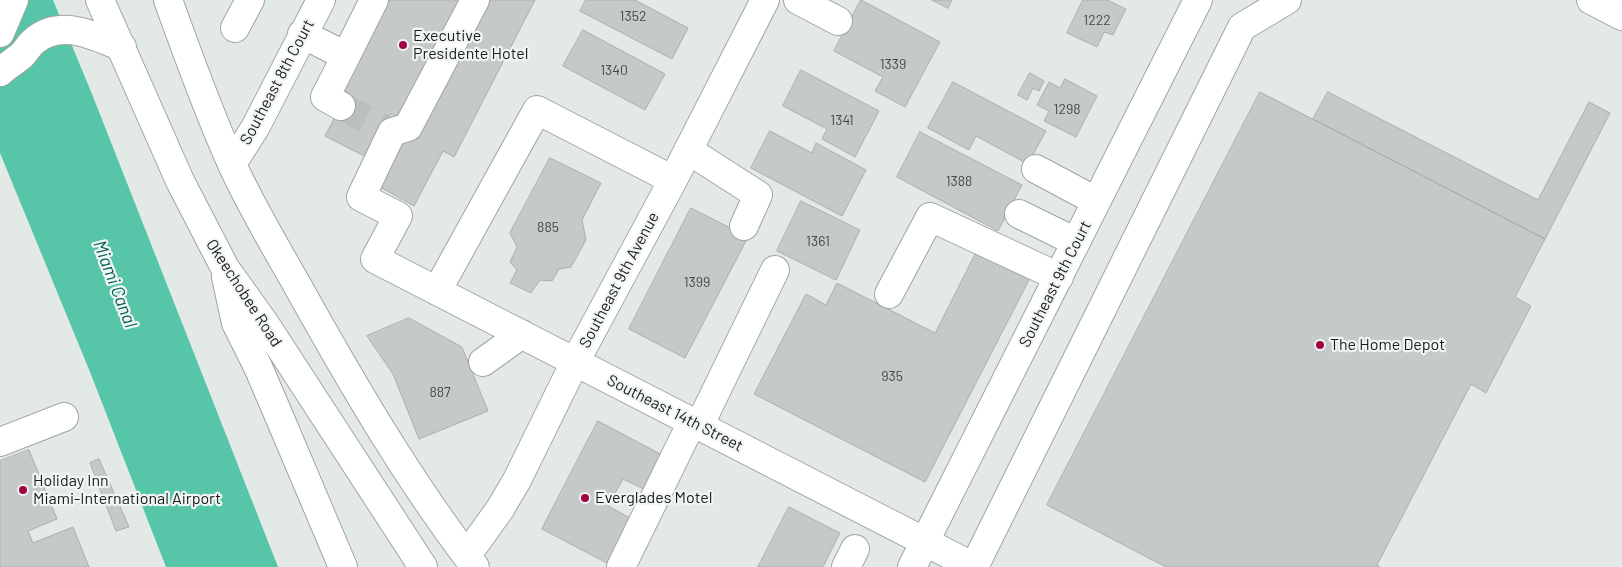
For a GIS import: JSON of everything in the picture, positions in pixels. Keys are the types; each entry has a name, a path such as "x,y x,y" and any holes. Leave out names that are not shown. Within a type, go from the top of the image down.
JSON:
{"main road":[{"path":"0,33 14,0"},
{"name":"Okeechobee Road","path":"100,0 180,181 224,268 265,324 423,567"},
{"path":"235,28 250,0"},
{"name":"Southeast 8th Court","path":"232,164 255,128 321,0"},
{"path":"341,106 325,98 374,0"},
{"name":"Southeast 14th Street","path":"475,0 408,127 388,130 361,197 398,216 375,259 974,567"},
{"name":"Southeast 9th Avenue","path":"471,561 517,480 575,362 673,180 764,0"},
{"path":"798,0 838,22"},
{"name":"Southeast 9th Court","path":"912,567 1198,0"},
{"path":"974,567 1242,26 1288,0"},
{"path":"1591,0 1622,16"},
{"path":"174,5 206,102 247,194 361,396 411,476 471,561"},
{"path":"0,72 46,33 62,30 80,31 122,47"},
{"path":"302,34 346,56"},
{"path":"437,290 537,110 673,180"},
{"path":"688,150 758,195 744,226"},
{"path":"1036,169 1096,202"},
{"path":"1019,214 1076,242"},
{"path":"889,294 930,217 1059,277"},
{"path":"224,268 236,323 272,399 343,567"},
{"path":"622,567 775,270"},
{"path":"483,362 522,334"},
{"path":"0,442 64,417"}],"water":[{"name":"Miami Canal","path":"0,0 53,0 92,94 278,567 166,567 90,372 0,153"}],"building":[{"name":"Executive Presidente Hotel","path":"388,0 463,0 402,119 391,114 368,158 325,136 348,92 342,89"},
{"name":"Executive Presidente Hotel","path":"489,0 535,0 454,157 443,151 414,206 378,186 406,133 417,139"},
{"path":"586,0 635,0 688,28 672,59 580,11"},
{"path":"861,0 940,42 905,107 875,91 883,77 834,51"},
{"path":"932,0 952,0 948,8"},
{"path":"1083,0 1107,0 1126,9 1113,35 1104,32 1097,47 1067,33"},
{"path":"583,30 665,74 645,110 563,66"},
{"path":"801,70 879,111 855,157 822,139 827,129 783,106"},
{"path":"1030,73 1044,81 1039,91 1033,88 1027,100 1018,95"},
{"path":"1065,79 1097,96 1076,137 1044,121 1049,111 1037,105 1049,82 1060,88"},
{"path":"953,82 1046,131 1028,164 976,136 969,150 928,128"},
{"name":"The Home Depot","path":"1260,92 1545,239 1515,297 1531,306 1486,393 1471,384 1377,565 1380,567 1166,567 1047,505"},
{"path":"1328,92 1538,200 1589,102 1610,113 1545,239 1313,119"},
{"path":"770,131 812,153 816,143 866,170 842,216 751,168"},
{"path":"920,132 1022,185 998,231 897,177"},
{"path":"550,158 601,183 582,220 586,240 571,267 559,269 552,281 540,280 531,293 510,283 517,270 510,262 517,247 510,233"},
{"path":"801,201 860,230 836,280 777,251"},
{"path":"691,208 748,237 685,358 629,329"},
{"path":"977,251 1030,278 925,482 754,394 806,294 826,305 837,283 935,333"},
{"path":"409,318 462,347 488,411 419,439 393,374 367,336"},
{"name":"Everglades Motel","path":"598,421 664,456 646,490 623,479 608,506 630,518 607,563 542,529"},
{"name":"Holiday Inn Miami-International Airport","path":"29,450 57,519 28,531 33,543 73,527 89,567 0,567 0,461"},
{"path":"99,459 129,527 116,531 90,463"},
{"path":"789,507 840,533 823,567 758,567"}],"tunnel":[{"path":"341,106 383,128"}],"place":[{"name":"Executive Presidente Hotel","path":"403,45"},
{"name":"The Home Depot","path":"1320,345"},
{"name":"Holiday Inn Miami-International Airport","path":"23,490"},
{"name":"Everglades Motel","path":"585,498"}]}
